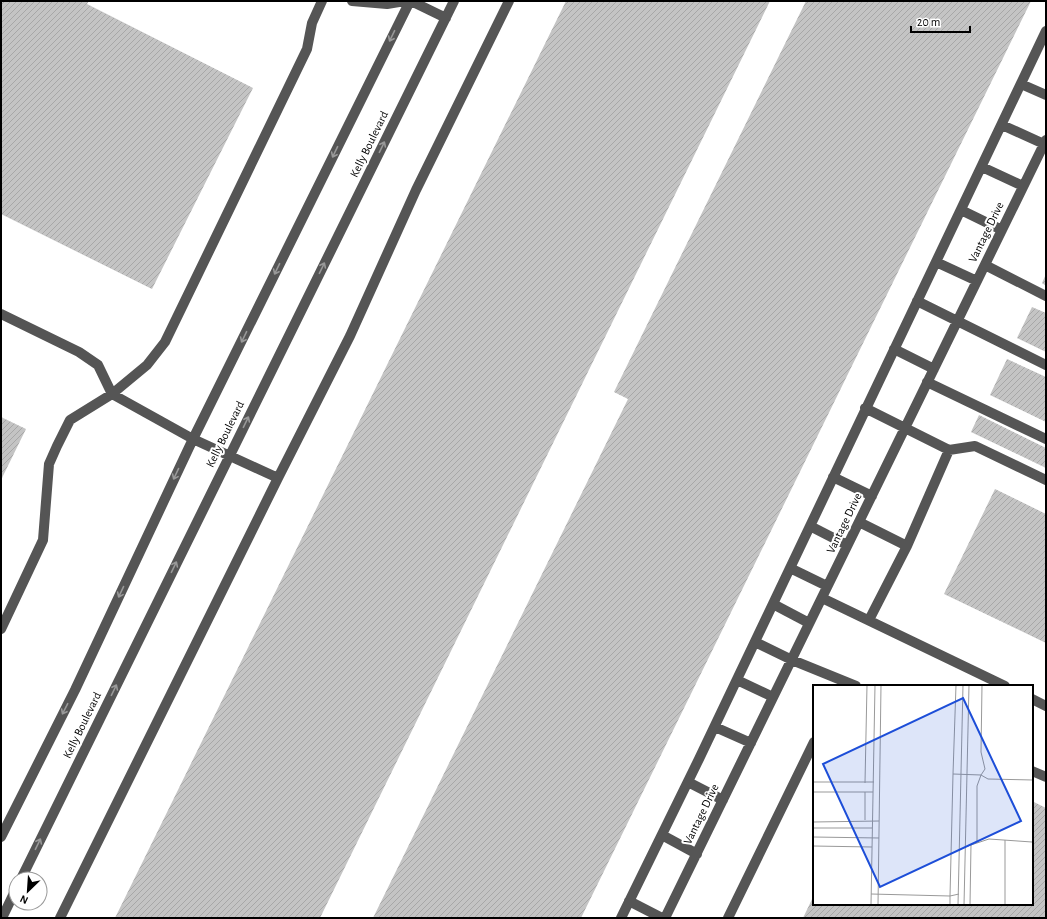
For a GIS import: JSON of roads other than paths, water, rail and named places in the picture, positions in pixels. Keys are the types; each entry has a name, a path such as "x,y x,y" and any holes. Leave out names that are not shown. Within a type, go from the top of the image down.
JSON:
{"street":[{"path":"1,629 43,540 49,464 70,420 112,394 147,365 165,342 307,49 312,23 322,1"},
{"path":"352,1 387,4 405,1"},
{"path":"411,1 446,18"},
{"name":"Kelly Boulevard","path":"1,837 75,690 193,439 411,1"},
{"name":"Kelly Boulevard","path":"25,871 454,1"},
{"path":"60,918 350,336 416,190 509,1"},
{"path":"621,918 715,727 865,408 1021,84 1043,46 1046,31"},
{"path":"1021,84 1046,95"},
{"path":"1002,125 1045,142"},
{"name":"Vantage Drive","path":"664,918 1045,142"},
{"path":"982,167 1023,186"},
{"path":"961,210 1002,230"},
{"path":"936,262 977,281"},
{"path":"985,265 1046,296"},
{"path":"917,301 1046,365"},
{"path":"1,314 79,352 98,365 112,394 228,457 278,478"},
{"path":"894,349 934,369"},
{"path":"927,382 1046,439"},
{"path":"865,408 949,450 975,446 1046,480"},
{"path":"869,620 907,546 949,450"},
{"path":"833,477 872,496"},
{"path":"859,522 907,546"},
{"path":"810,526 847,546"},
{"path":"790,568 827,586"},
{"path":"822,598 1003,685"},
{"path":"773,604 809,623"},
{"path":"755,642 843,683"},
{"path":"737,680 773,697"},
{"path":"1033,700 1046,706"},
{"path":"715,727 750,743"},
{"path":"728,918 813,744"},
{"path":"1033,770 1046,777"},
{"path":"688,782 723,800"},
{"path":"662,835 696,854"},
{"path":"629,902 664,918"},
{"path":"2,916 8,904"}]}
